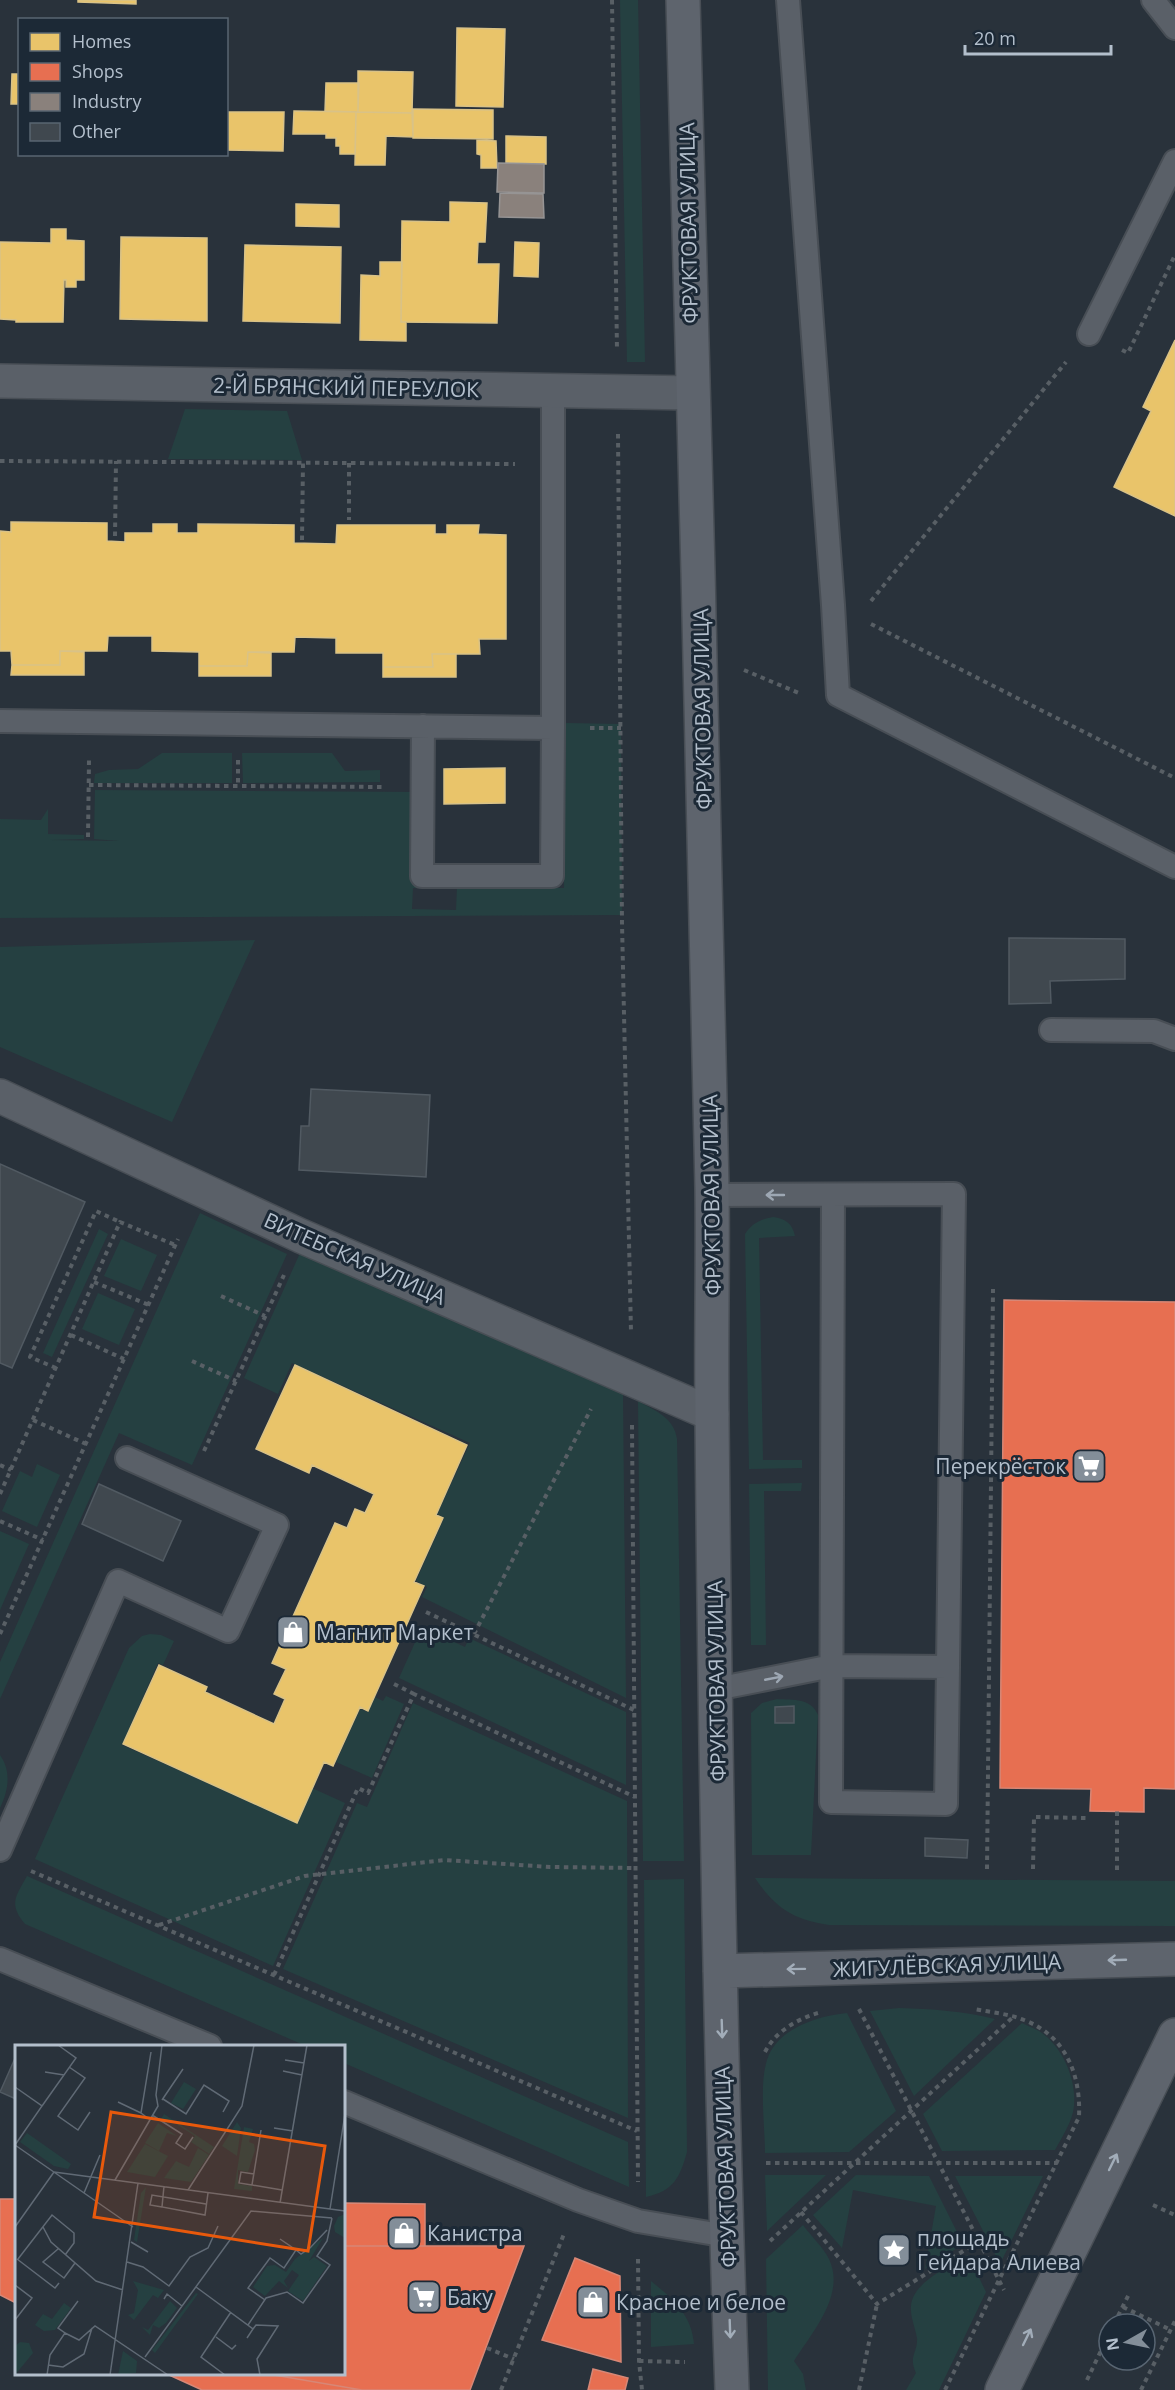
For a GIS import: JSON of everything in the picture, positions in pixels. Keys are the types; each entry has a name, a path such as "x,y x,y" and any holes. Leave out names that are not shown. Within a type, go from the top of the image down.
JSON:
{"street":[{"name":"ФРУКТОВАЯ УЛИЦА","path":"683,0 692,393 701,652 712,1195 712,1414 720,1971 732,2390"},
{"name":"2-Й БРЯНСКИЙ ПЕРЕУЛОК","path":"0,381 692,393"},
{"name":"ВИТЕБСКАЯ УЛИЦА","path":"0,1096 301,1236 712,1414"},
{"name":"ЖИГУЛЁВСКАЯ УЛИЦА","path":"720,1971 1175,1959"},
{"path":"1002,2390 1175,2035"}],"lane":[{"path":"788,0 838,694 1175,867"},
{"path":"1153,0 1175,28"},
{"path":"1089,333 1175,161"},
{"path":"423,726 422,876 552,876 553,391"},
{"path":"0,721 553,728"},
{"path":"1051,1030 1154,1031 1175,1039"},
{"path":"712,1195 954,1194 946,1804 831,1802 833,1195"},
{"path":"0,1850 118,1581 228,1630 277,1525 127,1458"},
{"path":"716,1689 832,1666 948,1667"},
{"path":"2,1964 207,2045"},
{"path":"345,2102 578,2200 638,2221 727,2236"}],"path":[{"path":"612,0 622,923 631,1336"},
{"path":"858,618 1089,333"},
{"path":"0,461 554,463"},
{"path":"115,536 116,461"},
{"path":"302,540 303,462"},
{"path":"349,463 349,520"},
{"path":"833,605 1175,778"},
{"path":"701,652 801,694 838,694"},
{"path":"88,837 89,785 423,787"},
{"path":"56,1368 30,1357 96,1211 175,1245"},
{"path":"0,1494 120,1222"},
{"path":"188,1486 301,1236"},
{"path":"0,1634 178,1239"},
{"path":"94,1282 149,1305"},
{"path":"987,1869 993,1289"},
{"path":"221,1296 265,1316"},
{"path":"71,1335 124,1359"},
{"path":"192,1361 236,1381"},
{"path":"474,1634 612,1371"},
{"path":"33,1420 86,1444"},
{"path":"632,1420 639,2361 642,2390"},
{"path":"0,1465 11,1470"},
{"path":"0,1521 43,1540"},
{"path":"426,1612 634,1710"},
{"path":"394,1684 635,1797"},
{"path":"274,1975 358,1788 368,1793 414,1694"},
{"path":"1117,1811 1117,1870"},
{"path":"1033,1869 1034,1817 1087,1818"},
{"path":"158,1925 305,1876 445,1860 550,1867 635,1868"},
{"path":"26,1868 637,2132"},
{"path":"868,2006 858,2007 1028,2336"},
{"path":"945,2390 1079,2117 1080,2097 1076,2073 1056,2040 1043,2029 1013,2017 967,2007"},
{"path":"762,2058 770,2042 786,2028 807,2016 828,2010"},
{"path":"769,2242 1013,2017"},
{"path":"759,2163 1057,2163"},
{"path":"501,2390 578,2200"},
{"path":"1153,2205 1175,2215"},
{"path":"801,2212 877,2304"},
{"path":"859,2390 877,2304 978,2242"},
{"path":"1120,2312 1129,2294"},
{"path":"1123,2307 1171,2330"},
{"path":"1141,2390 1175,2321"},
{"path":"487,2348 514,2359"},
{"path":"1087,2380 1097,2359"},
{"path":"639,2361 685,2362"}],"green space":[{"path":"620,0 638,0 645,362 627,362"},
{"path":"185,409 287,411 302,460 168,459"},
{"path":"566,723 621,724 622,915 0,918 0,819 41,820 48,809 48,834 84,835 84,839 50,840 119,841 94,839 95,790 420,792 419,888 413,888 412,909 456,910 457,887 564,888"},
{"path":"162,753 232,753 232,783 94,783 95,774 109,770 138,769"},
{"path":"242,753 332,753 345,771 380,770 380,782 243,783"},
{"path":"255,940 172,1122 0,1047 0,947"},
{"path":"200,1213 287,1254 192,1465 119,1433 0,1699 0,1662"},
{"path":"773,1217 788,1222 795,1236 759,1238 763,1460 802,1460 802,1468 749,1469 745,1234 757,1222"},
{"path":"99,1229 108,1234 52,1357 43,1353"},
{"path":"121,1239 157,1255 141,1291 104,1276"},
{"path":"300,1253 623,1394 626,1698 422,1597 427,1587 416,1581 444,1518 437,1514 470,1443 292,1363 278,1394 244,1378"},
{"path":"98,1293 135,1309 119,1345 82,1329"},
{"path":"638,1401 668,1420 677,1439 684,1861 643,1861"},
{"path":"37,1464 60,1475 37,1527 2,1511 20,1471 32,1477"},
{"path":"802,1483 801,1491 764,1491 766,1645 751,1645 749,1484"},
{"path":"0,1531 29,1544 0,1610"},
{"path":"422,1627 465,1647 469,1638 626,1712 626,1785 399,1678"},
{"path":"161,1635 174,1641 163,1665 158,1663 122,1745 296,1822 312,1788 345,1803 273,1966 35,1859 129,1648 142,1636"},
{"path":"386,1696 404,1704 372,1778 336,1762 360,1709 368,1712 375,1697 383,1701"},
{"path":"777,1699 806,1703 815,1709 818,1715 811,1855 752,1855 751,1713 762,1703"},
{"path":"413,1703 627,1801 628,2118 283,1969 357,1803 367,1807"},
{"path":"0,1755 4,1761 8,1782 0,1808"},
{"path":"27,1876 628,2142 629,2187 345,2063 345,2045 304,2045 25,1924 15,1905 17,1895"},
{"path":"755,1878 1175,1881 1175,1926 829,1925 805,1920 786,1911 770,1897"},
{"path":"684,1879 687,2152 682,2169 674,2182 663,2191 646,2197 644,1880"},
{"path":"899,2008 947,2011 995,2019 914,2096 870,2011"},
{"path":"847,2013 896,2111 849,2152 765,2153 763,2082 767,2060 772,2049 789,2032 800,2026 824,2017"},
{"path":"1022,2023 1039,2031 1056,2046 1068,2067 1071,2078 1074,2090 1073,2112 1068,2127 1055,2150 942,2151 923,2114"},
{"path":"765,2175 826,2175 767,2231"},
{"path":"856,2175 929,2176 963,2244 925,2269 936,2206 853,2190 842,2248 813,2215"},
{"path":"955,2176 1043,2176 1000,2264"},
{"path":"803,2225 829,2259 833,2273 833,2286 825,2313 794,2361 803,2374 806,2390 768,2390 766,2259"},
{"path":"968,2255 986,2292 939,2390 906,2390 916,2373 913,2362 917,2338 911,2310 913,2297 925,2282"},
{"path":"651,2281 680,2308 689,2324 694,2344 651,2347"}],"building: Homes":[{"path":"78,0 136,0 136,4 78,2"},
{"path":"457,28 505,29 503,107 456,106"},
{"path":"358,71 413,72 412,113 358,112"},
{"path":"12,74 18,74 18,104 11,104"},
{"path":"326,83 359,83 358,112 325,111"},
{"path":"413,109 493,110 493,139 413,138"},
{"path":"294,111 356,112 355,154 340,154 340,146 336,146 336,138 326,138 326,134 293,134"},
{"path":"228,112 284,112 283,151 228,150"},
{"path":"356,112 412,113 413,137 386,136 385,165 355,165"},
{"path":"506,136 546,137 546,164 506,163"},
{"path":"477,140 496,141 497,168 481,168 481,155 477,154"},
{"path":"450,202 487,203 485,242 478,242 477,264 499,264 497,323 401,322 402,221 450,222"},
{"path":"296,204 339,205 339,227 296,226"},
{"path":"51,229 66,229 66,240 84,241 84,280 76,280 76,287 66,287 66,280 64,280 63,322 16,322 16,320 0,319 0,242 51,243"},
{"path":"121,237 207,238 207,321 120,319"},
{"path":"515,242 539,243 538,277 514,276"},
{"path":"245,245 341,247 340,323 243,321"},
{"path":"380,262 402,262 401,322 406,322 406,341 360,340 361,275 380,276"},
{"path":"1175,340 1175,516 1114,487 1151,411 1143,407"},
{"path":"11,522 107,523 107,541 125,542 125,533 153,533 153,524 177,524 177,533 198,533 198,524 294,525 294,543 336,544 337,525 435,525 435,534 447,534 447,525 479,525 478,534 506,535 506,639 479,639 480,654 432,654 433,667 383,667 383,653 336,653 336,638 295,637 294,652 248,652 247,666 199,666 199,652 152,651 152,636 108,636 107,651 60,651 60,665 12,665 11,651 0,651 0,531 11,532"},
{"path":"60,651 84,652 84,675 11,675 12,665 60,665"},
{"path":"248,652 271,653 271,676 199,676 199,666 247,666"},
{"path":"432,654 456,654 456,677 383,677 383,667 433,667"},
{"path":"505,768 505,803 444,804 444,769"},
{"path":"295,1365 467,1445 436,1515 443,1518 414,1582 424,1586 368,1711 360,1707 333,1766 324,1762 297,1823 123,1744 159,1665 207,1687 205,1692 274,1724 285,1699 274,1694 286,1669 272,1663 335,1523 347,1528 355,1509 365,1513 374,1494 312,1465 309,1473 256,1449"}],"building: Shops":[{"name":"Перекрёсток","path":"1004,1300 1175,1302 1175,1789 1144,1788 1144,1812 1090,1811 1091,1789 1000,1788"},
{"path":"0,2199 15,2199 15,2302 0,2295"},
{"path":"345,2203 425,2204 425,2246 345,2246"},
{"name":"Баку","path":"345,2246 524,2246 470,2390 362,2390 274,2375 345,2375"},
{"path":"575,2258 620,2276 621,2362 542,2340"},
{"path":"593,2369 628,2378 625,2390 588,2390"},
{"path":"169,2375 274,2375 362,2390 202,2390"}],"building: Industry":[{"path":"498,163 544,164 544,193 497,192"},
{"path":"500,193 543,194 544,218 499,217"}],"building: Other":[{"path":"1009,938 1125,939 1125,979 1050,981 1051,1003 1009,1004"},
{"path":"311,1089 430,1095 426,1177 299,1170 301,1126 309,1126"},
{"path":"0,1164 85,1202 12,1368 0,1363"},
{"path":"99,1484 181,1521 163,1561 82,1524"},
{"path":"794,1706 794,1723 775,1723 775,1707"},
{"path":"925,1838 968,1840 967,1858 925,1856"},
{"path":"15,2058 15,2099 0,2092"}],"place":[{"name":"Перекрёсток","path":"1089,1466"},
{"name":"Магнит Маркет","path":"293,1632"},
{"name":"Канистра","path":"404,2233"},
{"name":"площадь Гейдара Алиева","path":"894,2250"},
{"name":"Баку","path":"424,2297"},
{"name":"Красное и белое","path":"593,2302"}]}
